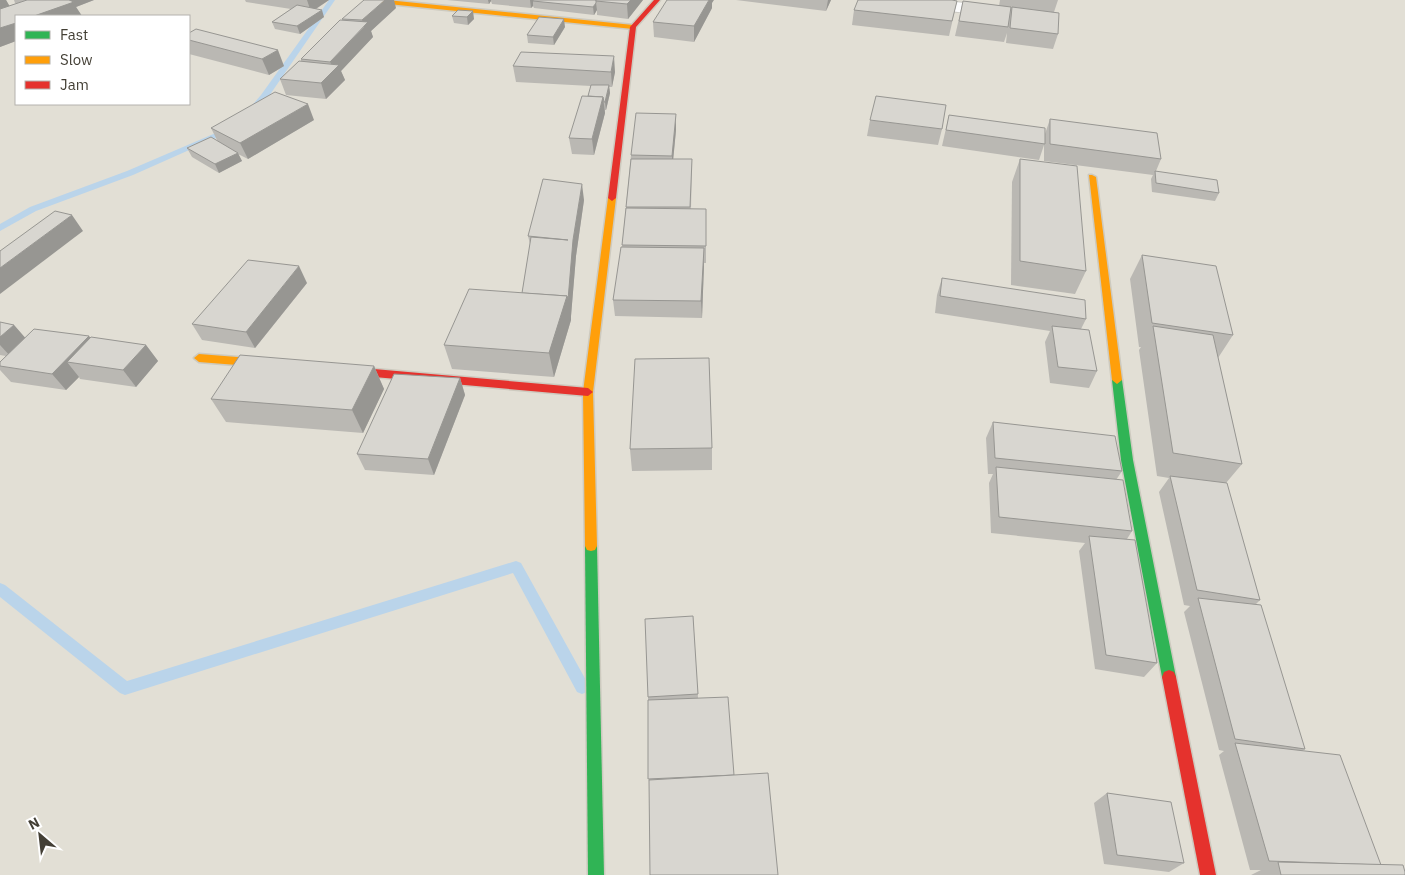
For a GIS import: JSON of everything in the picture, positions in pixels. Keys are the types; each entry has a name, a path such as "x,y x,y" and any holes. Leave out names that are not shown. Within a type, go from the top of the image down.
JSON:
{"street":[{"path":"369,0 633,28"},
{"path":"596,875 588,392 633,28 657,0"},
{"path":"902,0 1017,14"},
{"path":"1092,177 1127,460 1208,875"},
{"path":"200,358 289,366"},
{"path":"329,369 588,392"}],"shaded area":[{"path":"0,0 1405,0 1405,875 0,875"}],"building":[{"path":"27,0 69,0 74,2 37,15 15,15 15,23 0,28 0,9"},
{"path":"364,0 385,0 362,20 342,19"},
{"path":"533,0 596,0 596,3 593,7"},
{"path":"596,0 631,0 627,4"},
{"path":"667,0 709,0 694,26 653,22"},
{"path":"858,0 957,1 952,21 854,10"},
{"path":"963,1 1011,7 1008,27 959,21"},
{"path":"297,5 322,10 297,26 272,22"},
{"path":"1012,7 1059,13 1058,34 1010,28"},
{"path":"458,10 473,11 467,17 452,16"},
{"path":"539,17 564,19 553,37 527,35"},
{"path":"340,20 368,22 330,62 301,59"},
{"path":"196,29 278,50 262,59 190,40 190,32"},
{"path":"521,52 614,56 611,72 513,66"},
{"path":"299,61 339,65 321,83 280,79"},
{"path":"591,85 609,85 605,102 603,97 588,96"},
{"path":"275,92 308,104 240,143 211,128"},
{"path":"582,96 603,97 592,139 569,138"},
{"path":"876,96 946,105 942,129 870,120"},
{"path":"636,113 676,114 672,156 631,155"},
{"path":"949,115 1045,128 1045,144 946,130"},
{"path":"1050,119 1157,133 1161,159 1050,144"},
{"path":"211,137 238,153 215,164 187,148"},
{"path":"631,159 692,159 690,207 626,207"},
{"path":"1020,159 1077,166 1086,271 1020,261"},
{"path":"1155,171 1217,180 1219,193 1156,183"},
{"path":"543,179 582,184 573,240 568,300 567,296 522,293 531,237 568,240 528,236"},
{"path":"626,208 706,209 706,246 622,245"},
{"path":"55,211 72,215 0,268 0,251"},
{"path":"621,247 704,248 701,301 613,300"},
{"path":"1142,255 1216,266 1233,335 1152,323"},
{"path":"248,260 299,266 246,332 192,324"},
{"path":"942,278 1085,300 1086,319 940,296"},
{"path":"469,289 567,296 549,353 444,345"},
{"path":"0,322 14,325 0,337"},
{"path":"1052,326 1089,330 1097,371 1058,367"},
{"path":"1153,326 1213,335 1242,464 1173,453"},
{"path":"34,329 89,336 52,374 0,366 0,362"},
{"path":"91,337 146,345 123,370 67,362"},
{"path":"240,355 374,366 352,410 211,399"},
{"path":"709,358 712,448 630,449 635,359"},
{"path":"394,374 460,378 428,459 357,454"},
{"path":"993,422 1115,436 1122,471 995,458"},
{"path":"996,467 1123,480 1132,531 999,517"},
{"path":"1170,476 1227,483 1260,600 1197,590"},
{"path":"1089,536 1135,540 1157,663 1106,655"},
{"path":"1198,598 1261,605 1305,749 1235,739"},
{"path":"693,616 698,694 648,697 645,619"},
{"path":"728,697 734,775 648,779 648,700"},
{"path":"1235,743 1340,755 1381,865 1269,861"},
{"path":"768,773 778,875 650,875 649,780"},
{"path":"1107,793 1171,802 1184,863 1117,855"},
{"path":"1278,862 1403,865 1405,875 1281,875"}],"waterway":[{"path":"251,112 264,97 332,0"},
{"path":"0,228 33,209 130,173 228,131"},
{"path":"0,589 125,688 516,567 582,687"}],"traffic: fast":[{"path":"1117,380 1127,460 1169,677"},
{"path":"591,546 596,875"}],"traffic: slow":[{"path":"369,0 633,27"},
{"path":"1092,177 1117,380"},
{"path":"591,546 588,392 612,198"},
{"path":"199,358 273,364"}],"traffic: jam":[{"path":"612,198 633,27 657,0"},
{"path":"340,370 588,392"},
{"path":"1169,677 1208,875"}]}
